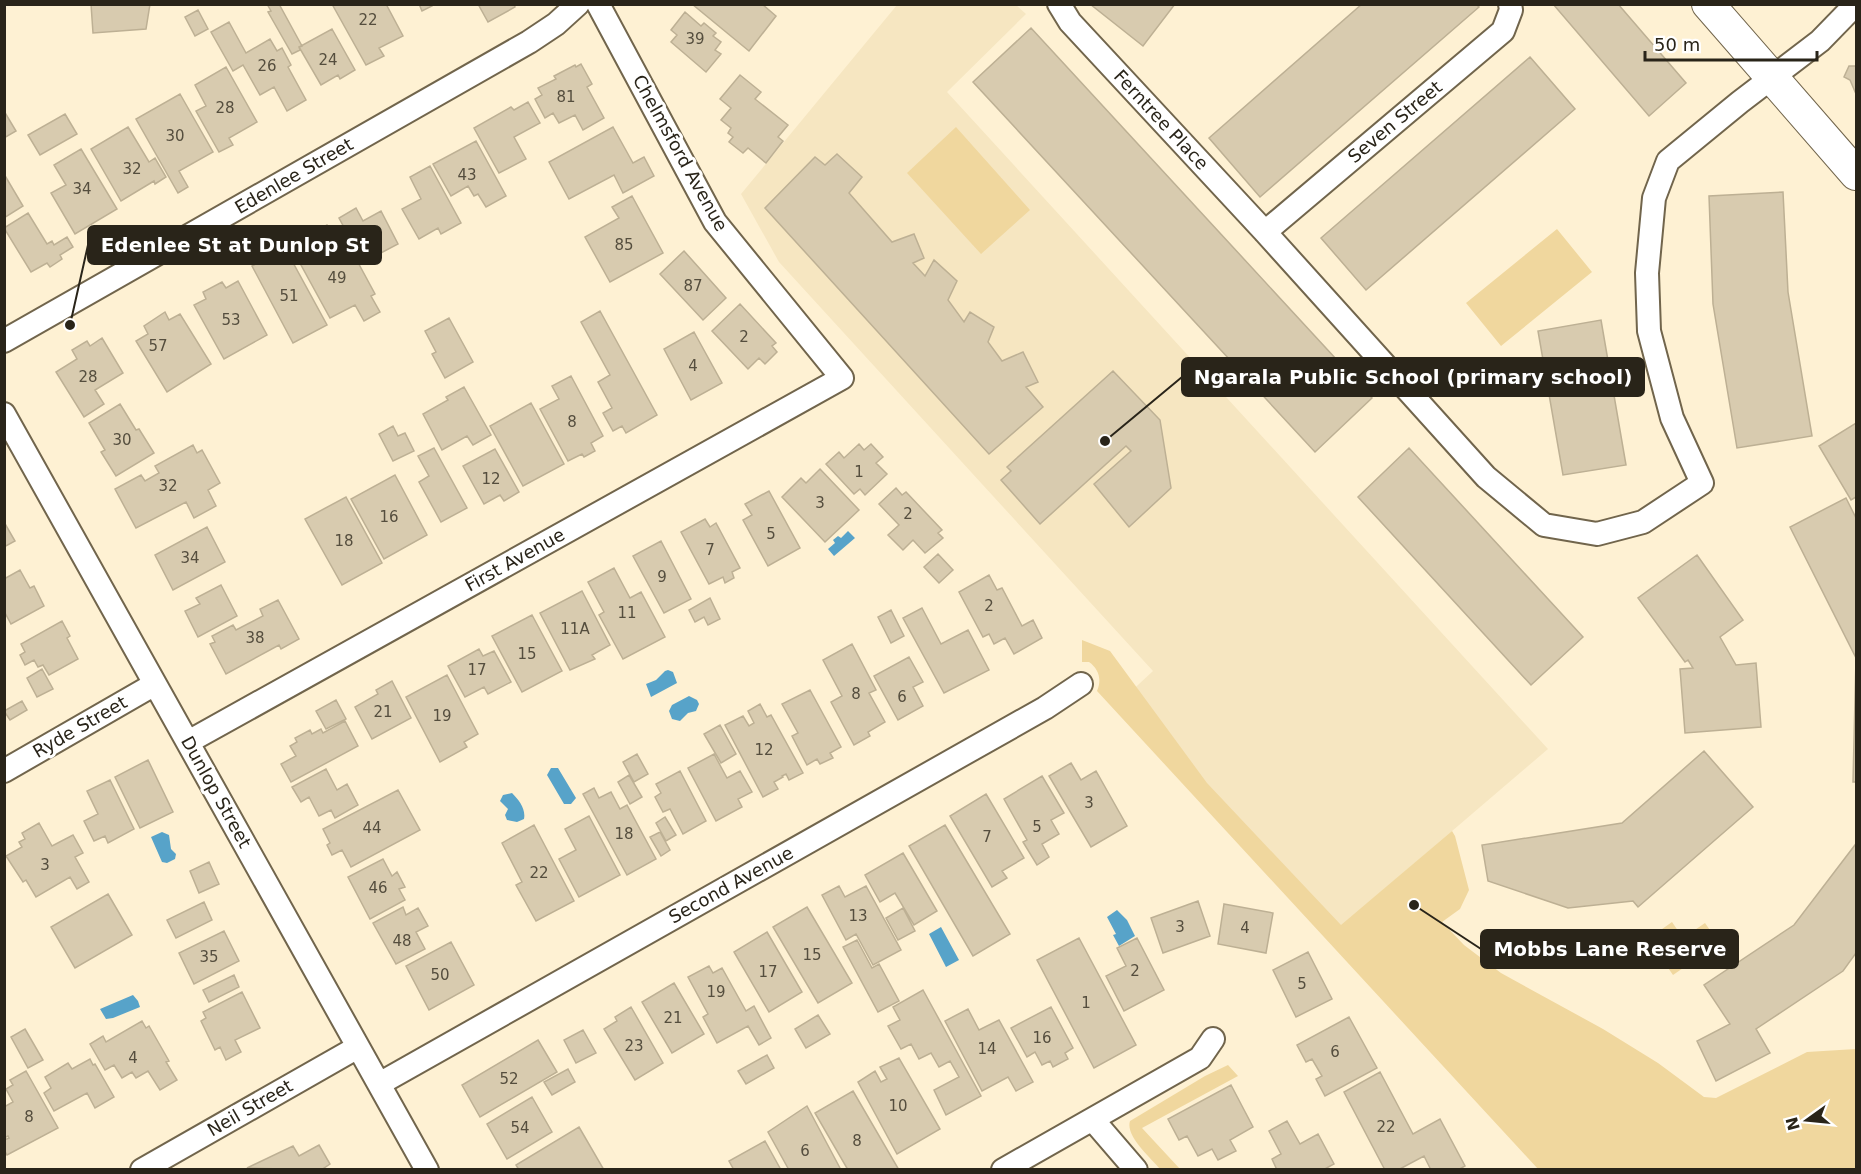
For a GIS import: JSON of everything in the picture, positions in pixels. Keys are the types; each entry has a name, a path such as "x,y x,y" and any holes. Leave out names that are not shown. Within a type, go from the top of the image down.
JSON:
{"street":[{"name":"Edenlee Street","path":"4,341 529,42 556,24 578,4"},
{"name":"Chelmsford Avenue","path":"598,4 715,222 842,378"},
{"name":"Ferntree Place","path":"1059,4 1070,22 1265,232 1486,477 1544,525 1597,534 1643,522 1702,483 1672,417 1649,331 1647,273 1654,198 1668,160 1773,78"},
{"name":"Seven Street","path":"1265,232 1503,31 1511,10 1510,4"},
{"path":"1708,4 1857,174"},
{"path":"1773,78 1820,41 1856,4"},
{"name":"First Avenue","path":"188,742 842,378"},
{"name":"Dunlop Street","path":"4,414 427,1170"},
{"name":"Ryde Street","path":"4,771 155,684"},
{"name":"Second Avenue","path":"379,1084 1045,708 1082,684"},
{"path":"1003,1170 1200,1058 1213,1039"},
{"name":"Neil Street","path":"142,1170 358,1047"},
{"path":"1093,1120 1136,1170"}],"shaded area":[{"path":"897,5 1016,5 1026,14 947,92 1548,749 1341,926 1125,697 1153,671 779,262 741,194"},
{"path":"956,127 1030,210 981,254 907,173"},
{"path":"1557,229 1592,272 1501,346 1466,303"},
{"path":"1082,640 1110,651 1207,783 1341,925 1452,831 1469,890 1460,909 1442,922 1464,945 1501,973 1603,1029 1658,1063 1704,1097 1716,1098 1807,1052 1856,1049 1856,1169 1538,1169 1097,691 1099,679 1097,671 1089,662 1082,662"},
{"path":"1672,922 1683,938 1705,923 1719,943 1673,975 1648,939"},
{"path":"1228,1065 1238,1076 1142,1128 1180,1169 1160,1169 1135,1140 1129,1127 1130,1121 1205,1076"}],"water":[{"path":"848,531 855,538 834,556 828,549 835,543 833,540 838,536 841,538"},
{"path":"668,670 673,672 677,683 651,697 646,684 656,680"},
{"path":"689,696 697,700 699,704 696,711 688,713 680,721 672,719 669,711 672,705"},
{"path":"551,768 558,768 576,798 571,804 564,804 547,775"},
{"path":"512,793 524,812 524,819 517,822 507,820 505,815 508,809 500,801 503,795"},
{"path":"162,832 169,835 171,849 176,854 175,859 167,863 162,862 151,837"},
{"path":"1117,910 1127,920 1135,936 1119,946 1113,935 1116,934 1107,917"},
{"path":"941,927 959,960 946,967 929,934"},
{"path":"133,995 140,1007 106,1019 100,1009"}],"building":[{"path":"91,4 150,4 146,29 93,33"},
{"path":"267,4 279,4 302,46 299,47 300,50 292,54 268,12 271,11"},
{"path":"332,4 386,4 403,36 379,48 384,56 366,65"},
{"path":"419,4 431,4 432,6 422,11"},
{"path":"478,4 514,4 515,7 488,22"},
{"path":"692,4 762,4 776,16 749,51"},
{"path":"1090,4 1175,4 1143,46"},
{"path":"1362,4 1476,4 1479,7 1260,197 1209,138"},
{"path":"1553,4 1618,4 1686,83 1649,116"},
{"path":"198,10 208,29 195,36 185,17"},
{"path":"685,12 701,26 704,23 716,33 713,36 721,42 715,50 721,54 706,72 671,42 677,35 671,30"},
{"path":"229,22 246,53 270,39 277,51 282,48 291,65 288,67 306,100 287,111 274,87 260,95 243,65 233,71 211,32"},
{"path":"1031,28 1372,398 1315,452 973,82"},
{"path":"332,29 355,70 340,79 338,75 321,85 299,47"},
{"path":"1530,57 1575,109 1366,290 1321,238"},
{"path":"581,64 592,84 587,87 604,118 583,130 575,115 559,123 553,113 545,118 535,99 542,95 538,88 556,79 554,76"},
{"path":"1849,66 1856,66 1856,94 1850,80 1844,77"},
{"path":"226,67 257,122 229,138 233,145 219,152 196,111 206,106 195,85"},
{"path":"740,75 761,92 755,99 788,125 778,137 783,141 766,163 748,148 743,153 729,142 733,137 728,133 731,128 721,120 731,108 720,99"},
{"path":"180,94 213,152 179,171 188,187 178,193 136,119"},
{"path":"528,102 540,123 514,137 526,159 499,173 474,128 511,107 514,110"},
{"path":"4,111 16,131 4,138"},
{"path":"65,114 77,134 40,155 28,135"},
{"path":"128,127 149,162 155,158 166,177 155,184 154,181 121,201 91,149"},
{"path":"613,127 633,163 644,157 654,176 623,193 614,175 569,199 549,162"},
{"path":"476,141 506,196 486,207 478,194 474,196 468,186 451,196 433,164"},
{"path":"81,149 117,209 75,234 51,193 66,185 54,165"},
{"path":"837,154 862,177 849,193 892,242 914,234 924,258 913,263 925,276 934,260 957,281 948,300 964,322 970,312 994,327 988,342 1002,361 1023,352 1038,382 1026,387 1043,407 989,454 765,208 815,157 825,165"},
{"path":"430,166 461,223 441,234 438,228 419,239 402,209 421,199 410,177"},
{"path":"4,174 23,206 4,218"},
{"path":"1783,192 1788,292 1812,436 1737,448 1713,304 1709,196"},
{"path":"632,196 663,253 610,282 585,237 619,218 612,207"},
{"path":"356,208 363,221 381,211 398,244 379,254 375,248 360,257 339,218"},
{"path":"28,213 47,244 52,241 54,245 67,237 73,247 60,255 62,259 50,267 47,263 31,272 4,228"},
{"path":"327,225 347,261 355,257 375,294 371,296 380,312 364,321 355,305 330,318 290,245"},
{"path":"285,248 327,325 293,343 252,266"},
{"path":"684,251 726,298 703,320 660,274"},
{"path":"238,281 267,335 224,359 194,305 206,299 203,292 222,282 226,288"},
{"path":"740,304 776,343 772,346 777,352 765,364 759,358 748,369 712,331"},
{"path":"600,311 657,415 626,433 622,426 613,431 603,413 612,408 598,382 610,375 581,322"},
{"path":"165,312 169,320 180,314 211,364 167,392 136,341 148,334 144,326"},
{"path":"449,318 473,362 445,378 432,354 436,352 425,331"},
{"path":"1601,320 1626,465 1563,475 1538,331"},
{"path":"694,332 722,383 691,400 664,349"},
{"path":"102,338 123,373 95,390 104,404 84,417 56,372 77,359 72,350 87,341 90,346"},
{"path":"1113,371 1160,420 1171,488 1129,527 1094,484 1131,451 1126,446 1040,524 1001,480 1011,471 1007,467"},
{"path":"571,376 603,436 591,443 595,451 584,457 582,454 568,461 540,409 559,399 552,386"},
{"path":"464,387 491,435 473,445 467,436 442,450 423,414 448,400 446,397"},
{"path":"531,403 564,464 523,486 490,426"},
{"path":"120,404 154,453 116,476 101,452 105,450 89,423"},
{"path":"1856,423 1856,497 1851,500 1819,446"},
{"path":"393,426 398,436 405,433 414,451 393,461 379,434"},
{"path":"859,444 864,450 871,444 883,457 876,463 887,474 865,495 860,489 854,494 826,464 839,452 844,458"},
{"path":"193,445 197,453 202,450 220,483 208,490 216,506 194,518 186,502 136,528 115,489 141,475 145,481 159,473 155,466"},
{"path":"434,448 467,508 441,522 419,482 429,476 418,456"},
{"path":"1409,448 1583,637 1531,685 1358,497"},
{"path":"495,449 519,492 504,501 500,495 484,504 463,466"},
{"path":"820,469 859,510 825,542 782,497 801,478 806,483"},
{"path":"395,475 427,535 384,559 351,499"},
{"path":"896,488 902,495 906,492 942,530 938,533 943,538 925,553 913,540 903,550 888,535 899,525 879,504"},
{"path":"769,491 800,548 768,566 743,520 752,515 745,504"},
{"path":"346,497 382,563 342,585 305,519"},
{"path":"1846,498 1856,518 1856,658 1790,527"},
{"path":"705,519 710,527 716,523 740,568 732,572 734,578 725,583 723,577 709,584 681,532"},
{"path":"4,522 15,541 4,547"},
{"path":"207,527 225,562 173,590 155,555"},
{"path":"661,541 691,599 664,613 633,556"},
{"path":"938,554 953,570 939,583 924,567"},
{"path":"1697,555 1743,620 1720,637 1736,665 1756,663 1761,727 1685,733 1680,669 1693,668 1688,660 1685,662 1638,598"},
{"path":"614,568 630,598 641,592 665,637 623,659 599,615 604,612 588,582"},
{"path":"20,570 30,588 34,586 44,606 11,624 4,611 4,579"},
{"path":"989,575 997,590 1002,588 1022,626 1033,620 1042,638 1014,654 1005,638 994,644 989,634 983,637 959,592"},
{"path":"221,585 237,616 198,637 185,611 200,604 196,598"},
{"path":"582,591 610,645 592,655 595,659 570,670 540,613"},
{"path":"710,598 720,619 708,625 704,617 695,622 689,610"},
{"path":"278,600 299,639 281,649 279,645 226,674 210,644 215,642 212,636 233,625 236,630 263,616 260,609"},
{"path":"922,608 941,644 968,630 989,670 944,693 903,618"},
{"path":"891,610 904,636 891,643 878,617"},
{"path":"532,615 562,671 522,692 492,636"},
{"path":"62,621 70,636 67,638 78,659 49,675 43,665 38,667 34,660 25,665 20,655 25,652 21,644"},
{"path":"852,644 876,690 869,693 885,722 868,732 870,736 854,745 831,702 842,696 823,660"},
{"path":"479,649 483,656 494,651 511,682 488,694 484,687 465,697 448,666"},
{"path":"909,657 923,682 913,687 923,706 898,720 874,676"},
{"path":"1856,658 1856,782 1853,782"},
{"path":"42,669 53,689 37,697 27,678"},
{"path":"447,675 478,734 464,742 467,747 440,762 406,697"},
{"path":"392,681 411,718 372,739 355,707 378,694 376,690"},
{"path":"810,690 841,747 830,753 833,758 820,764 817,759 807,765 792,736 798,733 782,704"},
{"path":"336,700 346,719 326,729 316,711"},
{"path":"22,701 27,710 10,720 4,711"},
{"path":"760,704 767,717 771,715 803,773 789,780 786,774 782,776 774,782 778,789 763,797 725,725 743,716 749,726 754,723 748,711"},
{"path":"345,721 358,746 291,782 281,764 296,756 290,746 297,742 295,738 310,730 312,734 321,729 323,733"},
{"path":"720,725 736,754 721,763 704,734"},
{"path":"1704,751 1753,807 1638,907 1633,901 1568,908 1488,881 1482,845 1622,823"},
{"path":"637,754 648,774 634,782 623,762"},
{"path":"714,754 727,778 740,771 752,792 738,799 742,807 716,821 688,768"},
{"path":"148,760 173,812 140,828 115,777"},
{"path":"1071,763 1081,780 1096,771 1127,826 1091,847 1049,776"},
{"path":"326,769 337,790 347,784 358,805 335,818 331,810 319,816 309,797 301,802 292,787"},
{"path":"680,771 706,821 683,834 670,809 663,812 655,797 661,793 656,784"},
{"path":"629,775 642,797 630,804 618,782"},
{"path":"1042,776 1064,813 1051,820 1059,834 1042,844 1049,857 1037,865 1023,842 1027,840 1004,799"},
{"path":"110,780 134,829 108,843 105,836 94,841 84,821 98,814 87,791"},
{"path":"594,788 599,798 611,792 620,809 627,805 656,859 627,875 583,794"},
{"path":"398,790 420,830 351,867 342,850 332,855 327,845 330,843 323,829"},
{"path":"986,794 1024,858 1002,871 1007,878 992,887 950,816"},
{"path":"589,816 620,875 579,897 559,859 576,850 565,829"},
{"path":"665,817 676,835 666,841 656,823"},
{"path":"39,823 52,846 73,835 83,853 75,857 89,882 77,889 70,877 36,897 26,880 23,882 6,856 22,847 19,842 25,839 22,833"},
{"path":"534,825 574,901 536,921 516,885 522,882 502,843"},
{"path":"945,825 1010,934 973,956 909,846"},
{"path":"660,832 670,850 661,856 650,837"},
{"path":"1855,845 1856,953 1843,971 1756,1029 1770,1053 1716,1081 1697,1041 1730,1024 1704,985 1794,925"},
{"path":"903,853 937,911 914,925 895,893 880,902 865,875"},
{"path":"383,859 392,876 397,872 405,887 399,889 405,900 370,919 348,877"},
{"path":"209,862 219,884 199,893 190,871"},
{"path":"839,886 845,897 866,886 901,950 873,965 856,934 846,940 822,895"},
{"path":"108,894 132,935 75,968 51,927"},
{"path":"1198,901 1210,936 1163,953 1151,918"},
{"path":"204,902 212,920 176,938 167,920"},
{"path":"1224,904 1273,913 1266,953 1218,944"},
{"path":"403,907 406,915 418,908 428,926 416,932 425,949 396,964 373,923"},
{"path":"807,907 852,983 818,1003 773,927"},
{"path":"903,908 915,931 898,940 886,918"},
{"path":"224,931 239,961 194,984 179,953"},
{"path":"767,932 802,992 769,1012 734,952"},
{"path":"1079,938 1136,1045 1094,1068 1037,960"},
{"path":"1137,938 1164,990 1124,1011 1106,976 1126,966 1117,948"},
{"path":"857,940 872,968 879,964 899,1001 878,1012 843,947"},
{"path":"451,942 474,985 429,1010 406,966"},
{"path":"1308,952 1332,999 1296,1017 1273,970"},
{"path":"709,966 713,973 722,968 746,1011 754,1006 771,1038 759,1045 748,1026 717,1043 703,1017 708,1014 688,977"},
{"path":"234,975 239,987 209,1002 203,990"},
{"path":"674,983 704,1034 672,1053 642,1002"},
{"path":"923,990 981,1096 946,1115 934,1090 959,1077 950,1061 939,1067 931,1053 919,1059 911,1044 901,1049 888,1026 900,1020 893,1007"},
{"path":"242,992 260,1028 235,1040 241,1052 226,1060 220,1047 215,1050 201,1021 206,1018 203,1012"},
{"path":"631,1007 663,1063 635,1080 604,1029 617,1021 615,1017"},
{"path":"1051,1007 1073,1048 1065,1053 1068,1059 1053,1067 1050,1061 1042,1065 1035,1052 1027,1057 1011,1028"},
{"path":"968,1009 979,1030 999,1020 1033,1082 1016,1091 1008,1077 982,1091 945,1021"},
{"path":"818,1015 830,1034 806,1048 795,1029"},
{"path":"1349,1017 1377,1068 1325,1096 1316,1079 1322,1076 1312,1059 1306,1062 1297,1045"},
{"path":"142,1021 146,1028 149,1026 177,1080 160,1090 148,1071 136,1078 132,1072 122,1078 114,1065 105,1070 90,1044 103,1036 106,1042"},
{"path":"25,1029 43,1060 28,1068 11,1037"},
{"path":"583,1030 596,1053 576,1063 564,1040"},
{"path":"538,1040 557,1072 480,1117 462,1085"},
{"path":"767,1055 774,1068 746,1084 738,1071"},
{"path":"899,1058 940,1129 897,1154 858,1082 875,1071 881,1082 887,1079 880,1067"},
{"path":"90,1059 114,1097 95,1108 87,1093 54,1111 44,1093 51,1088 45,1077 68,1063 72,1069"},
{"path":"568,1069 575,1082 552,1095 544,1082"},
{"path":"26,1071 58,1128 7,1155 4,1150 4,1140 9,1138 8,1136 4,1138 4,1107 13,1102 6,1089 13,1085 10,1080"},
{"path":"1380,1072 1413,1134 1440,1119 1465,1166 1458,1170 1431,1170 1424,1156 1398,1170 1385,1170 1344,1092"},
{"path":"1231,1085 1253,1127 1230,1140 1236,1151 1218,1160 1212,1149 1198,1156 1187,1136 1179,1140 1168,1119"},
{"path":"853,1091 899,1170 848,1170 815,1113"},
{"path":"532,1097 552,1132 507,1159 487,1124"},
{"path":"807,1106 841,1170 789,1170 768,1132"},
{"path":"1287,1121 1300,1144 1318,1134 1334,1164 1323,1170 1277,1170 1272,1159 1281,1154 1269,1131"},
{"path":"579,1127 604,1170 519,1170 516,1165"},
{"path":"765,1141 781,1170 734,1170 729,1161"},
{"path":"319,1145 330,1164 321,1170 247,1168 293,1146 299,1156"}],"place":[{"name":"Edenlee St at Dunlop St","path":"70,325"},
{"name":"Ngarala Public School (primary school)","path":"1105,441"},
{"name":"Mobbs Lane Reserve","path":"1414,905"}]}
